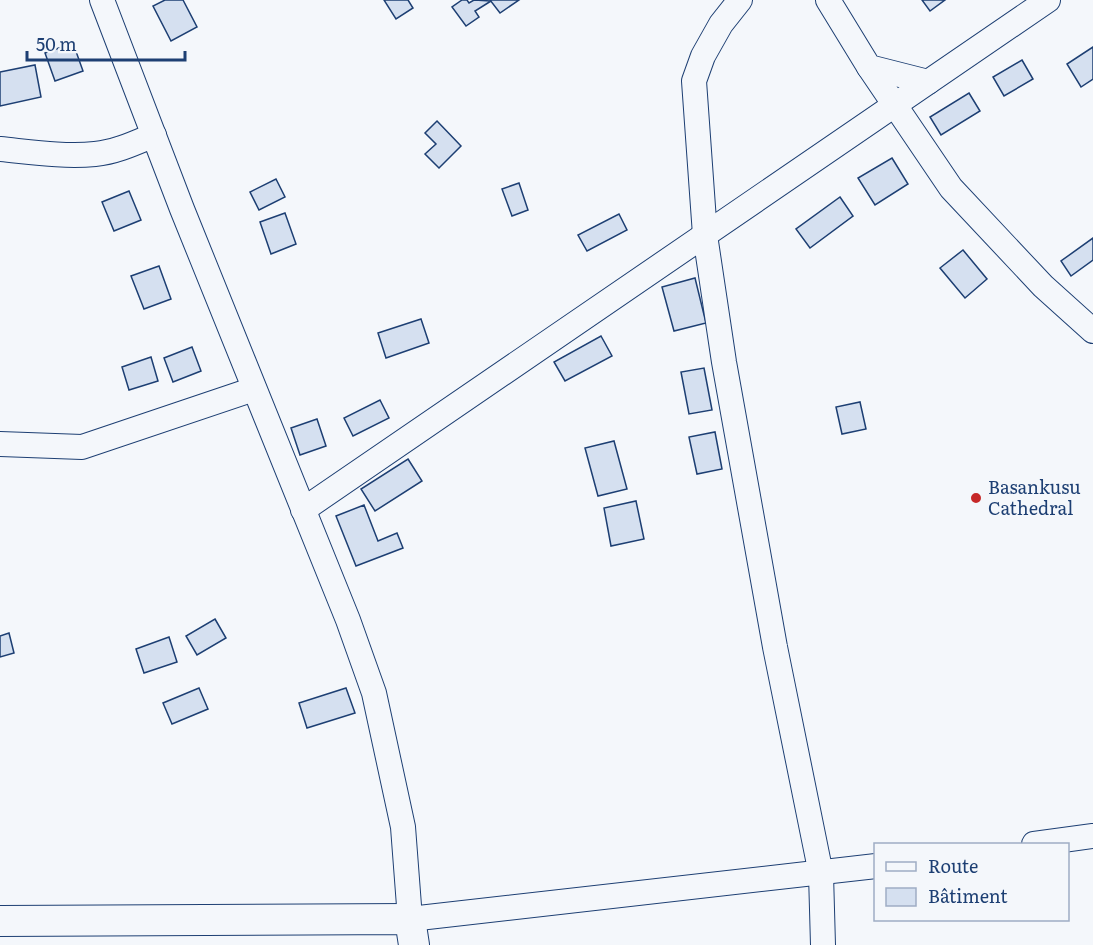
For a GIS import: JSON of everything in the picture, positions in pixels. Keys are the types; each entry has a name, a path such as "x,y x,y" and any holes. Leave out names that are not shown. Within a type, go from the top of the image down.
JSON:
{"main road":[{"path":"0,921 412,932"}],"street":[{"path":"102,0 254,389 348,620 374,693 403,827 412,932 874,866"},
{"path":"740,0 703,56 694,81 705,235 724,362 771,624 821,874 824,945"},
{"path":"828,0 868,67 951,188 1042,286 1093,331"},
{"path":"303,510 1048,0"},
{"path":"868,67 928,82"},
{"path":"0,149 70,155 96,154 117,150 154,135"},
{"path":"0,444 82,447 254,389"},
{"path":"1041,843 1093,836"}],"building":[{"path":"165,0 183,0 197,27 171,41 153,6"},
{"path":"384,0 408,0 413,8 396,19"},
{"path":"462,0 467,0 469,3 474,0 491,1 475,11 479,17 466,26 452,7"},
{"path":"490,0 519,0 500,13"},
{"path":"922,0 945,0 930,11"},
{"path":"73,43 83,71 55,81 45,53"},
{"path":"1093,47 1093,79 1081,87 1067,64"},
{"path":"1022,60 1033,79 1004,96 993,77"},
{"path":"35,65 41,97 0,106 0,72"},
{"path":"969,93 980,111 941,135 930,117"},
{"path":"437,121 461,146 439,168 425,154 436,144 425,133"},
{"path":"892,158 908,184 875,205 858,178"},
{"path":"276,179 285,197 259,210 250,192"},
{"path":"519,183 528,210 512,216 502,189"},
{"path":"129,191 141,220 114,231 102,202"},
{"path":"840,197 853,216 810,248 796,229"},
{"path":"285,213 296,244 271,254 260,222"},
{"path":"619,214 627,230 587,251 578,235"},
{"path":"1093,238 1093,260 1071,276 1061,261"},
{"path":"963,250 987,279 965,298 940,268"},
{"path":"159,266 171,299 144,309 131,276"},
{"path":"695,278 706,323 674,331 662,287"},
{"path":"421,319 429,343 386,358 378,333"},
{"path":"601,336 612,356 565,381 554,362"},
{"path":"192,347 201,371 173,382 164,358"},
{"path":"151,357 158,381 129,390 122,367"},
{"path":"704,368 712,410 689,414 681,372"},
{"path":"380,400 389,418 353,436 344,418"},
{"path":"860,402 866,429 842,434 836,407"},
{"path":"317,419 326,446 300,455 291,428"},
{"path":"715,432 722,469 697,474 689,437"},
{"path":"614,441 627,489 598,496 585,448"},
{"path":"408,459 422,481 375,511 361,489"},
{"path":"636,501 644,539 611,546 604,508"},
{"path":"364,505 378,541 397,533 403,548 356,566 336,516"},
{"path":"215,619 226,638 197,655 186,636"},
{"path":"9,633 14,653 0,657 0,636"},
{"path":"169,637 177,662 144,673 136,649"},
{"path":"199,688 208,709 172,724 163,703"},
{"path":"346,688 355,713 307,728 299,703"}],"place":[{"name":"Basankusu Cathedral","path":"976,498"}]}
